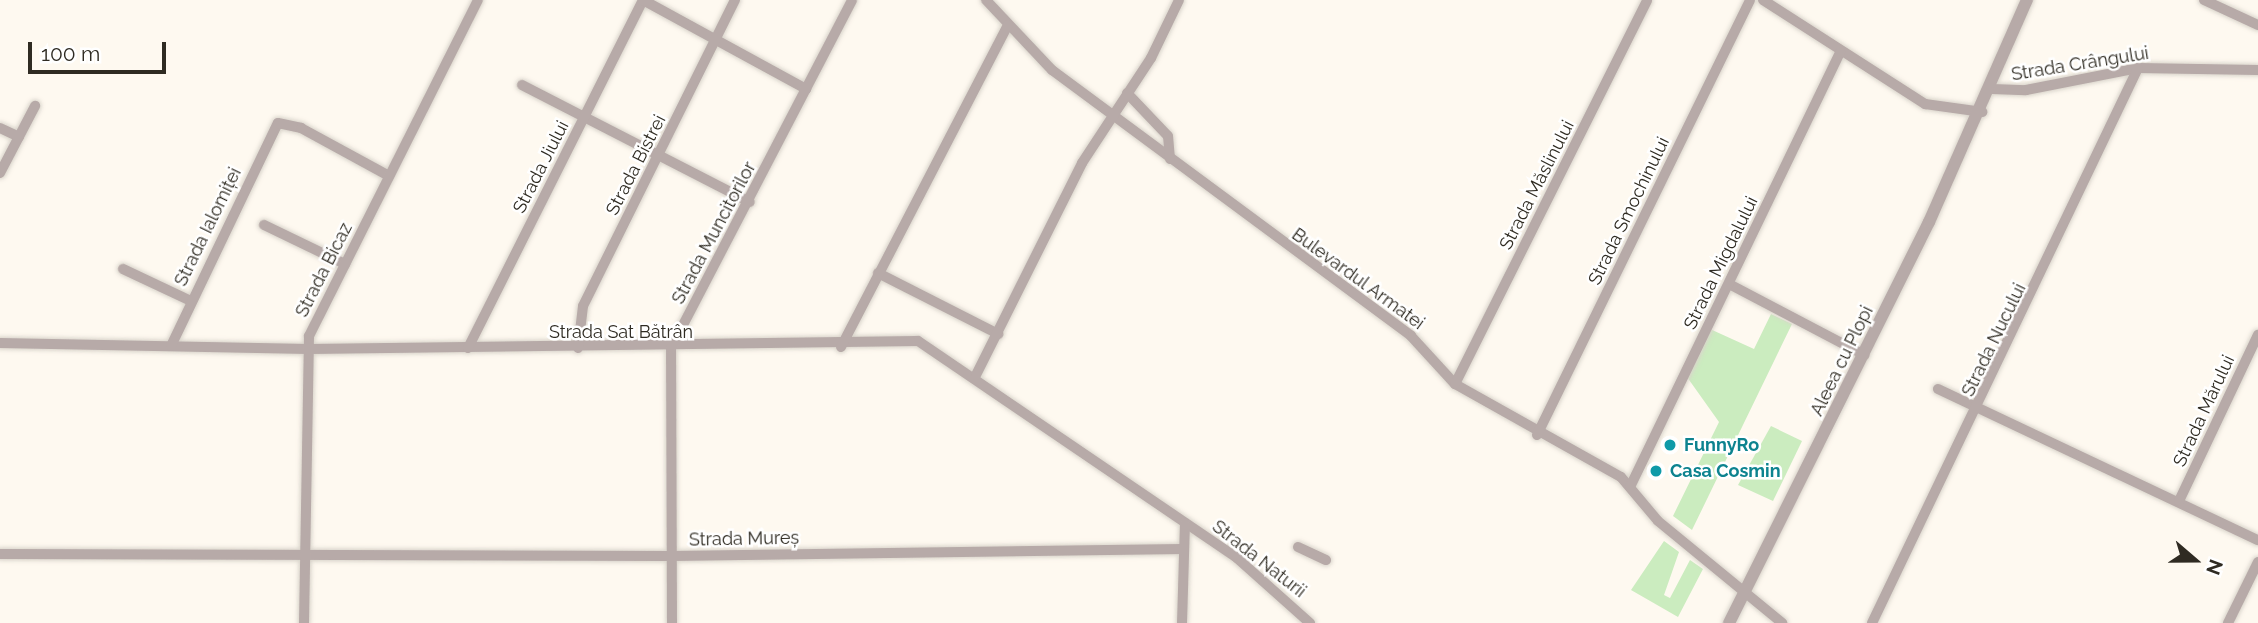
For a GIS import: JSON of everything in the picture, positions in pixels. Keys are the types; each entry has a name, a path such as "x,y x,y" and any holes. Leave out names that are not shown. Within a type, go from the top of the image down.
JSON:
{"street":[{"name":"Strada Bicaz","path":"304,623 309,335 478,0"},
{"path":"643,0 719,39 806,89"},
{"name":"Strada Jiului","path":"468,348 643,0"},
{"name":"Strada Bistrei","path":"578,348 583,306 719,39 735,0"},
{"name":"Strada Muncitorilor","path":"672,623 671,348 750,202 852,0"},
{"name":"Bulevardul Armatei","path":"986,0 1008,25 1110,116 1411,336 1455,383 1537,435 1630,487 1658,521 1782,623"},
{"path":"975,375 1110,116 1128,93 1179,0"},
{"name":"Strada Măslinului","path":"1455,383 1647,0"},
{"name":"Strada Smochinului","path":"1537,435 1750,0"},
{"path":"1763,0 1840,52 1925,104 1982,112"},
{"name":"Aleea cu Plopi","path":"1729,623 1982,112 2027,0"},
{"path":"2204,0 2258,25"},
{"path":"841,347 1008,25"},
{"name":"Strada Migdalului","path":"1630,487 1840,52"},
{"name":"Strada Crângului","path":"1992,89 2026,90 2138,68 2258,69"},
{"name":"Strada Nucului","path":"1872,623 1978,407 2138,68"},
{"path":"522,85 750,202"},
{"path":"1128,93 1168,136 1170,159"},
{"path":"0,173 35,106"},
{"name":"Strada Ialomiței","path":"171,346 189,300 278,123 302,128 389,176"},
{"path":"0,128 19,137"},
{"path":"264,225 345,264"},
{"path":"123,269 189,300"},
{"path":"878,273 998,334"},
{"path":"1729,284 1864,355"},
{"name":"Strada Mărului","path":"2179,501 2258,335"},
{"name":"Strada Sat Bătrân","path":"0,343 309,349 841,347 918,341 975,375 1185,523"},
{"path":"1938,389 2258,540"},
{"path":"1182,623 1185,523"},
{"name":"Strada Naturii","path":"1185,523 1276,588 1310,623"},
{"path":"1298,547 1326,560"},
{"name":"Strada Mureș","path":"0,554 671,556 1183,549"},
{"path":"2228,623 2258,562"}],"green space":[{"path":"1771,314 1792,324 1692,530 1673,516 1719,422 1687,377 1710,329 1754,349"},
{"path":"1771,426 1802,441 1773,501 1738,485"},
{"path":"1664,541 1679,552 1664,595 1670,598 1690,560 1703,569 1678,617 1631,590"}],"place":[{"name":"FunnyRo","path":"1670,445"},
{"name":"Casa Cosmin","path":"1656,471"}]}
